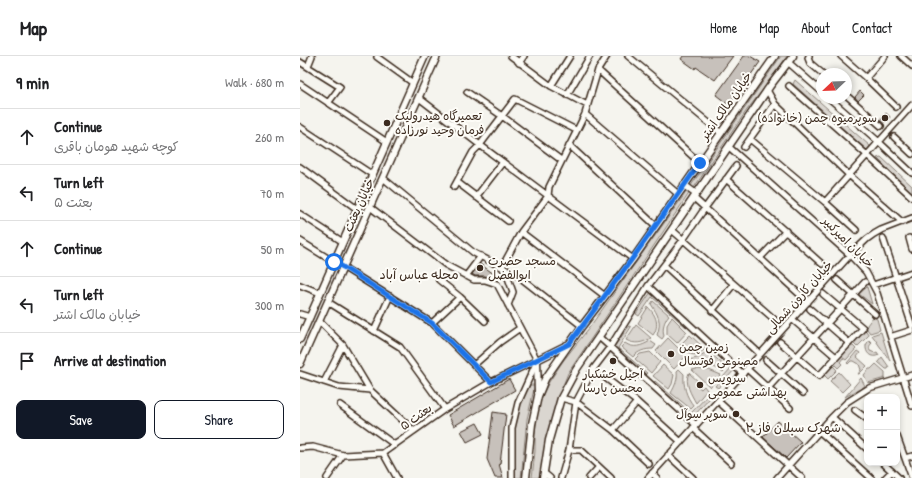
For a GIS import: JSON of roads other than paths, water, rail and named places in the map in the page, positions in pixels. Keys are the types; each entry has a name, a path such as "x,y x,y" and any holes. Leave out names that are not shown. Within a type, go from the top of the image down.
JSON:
{"main road":[{"name":"خیابان بعثت","path":"300,364 437,56"},
{"name":"خیابان مالک اشتر","path":"526,478 532,424 538,396 545,378 656,226 775,56"},
{"name":"خیابان مالک اشتر","path":"544,475 549,440 561,398 576,370 767,90 793,56"},
{"name":"خیابان بعثت","path":"300,339 394,127 423,57"},
{"path":"394,127 403,132"},
{"path":"684,186 695,196"},
{"path":"334,262 343,267"},
{"path":"538,396 537,360 569,344"}],"street":[{"path":"308,66 312,56"},
{"path":"377,56 413,83"},
{"path":"511,56 551,86 587,106"},
{"path":"520,62 524,56"},
{"path":"551,86 570,56"},
{"path":"567,95 590,56"},
{"path":"502,267 521,232 548,196 549,187 585,114 598,70 607,56"},
{"path":"628,56 721,133"},
{"path":"808,56 810,63 816,68"},
{"path":"841,56 896,107"},
{"path":"866,78 885,56"},
{"path":"901,56 912,66"},
{"path":"300,62 340,87 328,103"},
{"path":"789,63 816,87"},
{"path":"598,70 700,163"},
{"path":"300,84 387,142"},
{"path":"789,86 867,155 912,198"},
{"path":"767,90 775,104 849,175 902,222"},
{"path":"467,92 562,160"},
{"path":"419,98 632,259"},
{"path":"508,221 476,197 455,185 473,152 516,99 576,130"},
{"path":"852,100 881,126"},
{"path":"744,147 775,104"},
{"path":"836,104 912,173"},
{"path":"825,202 912,105"},
{"path":"585,114 678,194"},
{"path":"300,127 373,174"},
{"path":"894,137 912,154"},
{"path":"750,139 856,230"},
{"path":"569,145 656,226"},
{"name":"خیابان امیرکبیر","path":"729,147 850,255 866,272 877,293 912,406"},
{"path":"476,197 503,162"},
{"path":"561,478 569,450 576,402 594,368 610,347 648,286 736,166"},
{"path":"300,167 357,209"},
{"path":"383,178 474,252 518,275 582,326"},
{"path":"726,179 822,264"},
{"path":"695,196 705,208 808,302"},
{"path":"370,207 446,264 474,280 485,280 497,284 537,360 518,403 512,428 512,478"},
{"path":"300,214 342,242"},
{"name":"خیابان کارون شمالی","path":"648,478 850,255 874,234 912,218"},
{"path":"672,230 774,319"},
{"path":"760,258 786,231"},
{"path":"521,232 605,296"},
{"path":"883,238 912,326"},
{"path":"909,238 912,249"},
{"path":"300,241 334,262"},
{"path":"466,276 481,256"},
{"path":"664,266 760,354"},
{"path":"343,267 432,323 491,382"},
{"path":"502,267 507,274 513,292 508,305"},
{"path":"873,285 912,272"},
{"path":"439,280 460,297 485,321"},
{"path":"837,280 875,314"},
{"path":"768,388 865,282"},
{"path":"712,311 734,284"},
{"path":"300,285 320,294"},
{"path":"648,286 743,374"},
{"path":"780,342 819,376 863,328 823,294"},
{"path":"374,331 390,296"},
{"path":"432,323 460,297"},
{"path":"328,302 400,347 445,409"},
{"path":"810,309 849,343"},
{"path":"300,314 310,317"},
{"path":"792,319 836,357"},
{"path":"319,321 343,345 370,390 414,431"},
{"path":"474,365 500,342 520,328"},
{"path":"894,336 912,330"},
{"path":"599,338 695,426 731,463"},
{"path":"324,382 343,345"},
{"name":"بعثت ۵","path":"383,453 445,409 491,382 537,360"},
{"path":"766,360 803,393"},
{"path":"747,369 790,408"},
{"path":"300,374 339,387 370,390"},
{"path":"777,478 847,402 869,388 912,375"},
{"path":"603,376 637,402 681,442"},
{"path":"561,398 576,402 613,430 649,464"},
{"path":"613,430 637,402"},
{"path":"718,402 802,478"},
{"path":"340,405 395,445"},
{"path":"855,410 864,417"},
{"path":"832,417 864,446"},
{"path":"819,431 871,478"},
{"path":"900,444 912,478"},
{"path":"300,448 312,447 343,455 383,453 397,478"},
{"path":"569,450 581,450 611,478"},
{"path":"327,478 343,455"},
{"path":"668,455 693,478"},
{"path":"905,458 912,456"},
{"path":"886,466 900,478"},
{"path":"589,478 599,467"},
{"path":"885,478 892,471"},
{"path":"652,473 657,478"},
{"path":"544,475 550,478"}],"place":[{"name":"سوپرمیوه چمن (خانواده)","path":"885,118"},
{"name":"تعمیرگاه هیدرولیک فرمان وحید نورزاده","path":"387,123"},
{"name":"مسجد حضرت ابوالفضل","path":"480,268"},
{"name":"زمین چمن مصنوعی فوتسال","path":"671,354"},
{"name":"آجیل خشکبار محسن پارسا","path":"613,361"},
{"name":"سرویس بهداشتی عمومی","path":"700,385"},
{"name":"سوپر سوآل","path":"736,414"}],"district":[{"name":"محله عباس آباد","path":"419,274"},
{"name":"شهرک سبلان فاز ۲","path":"793,427"}]}
